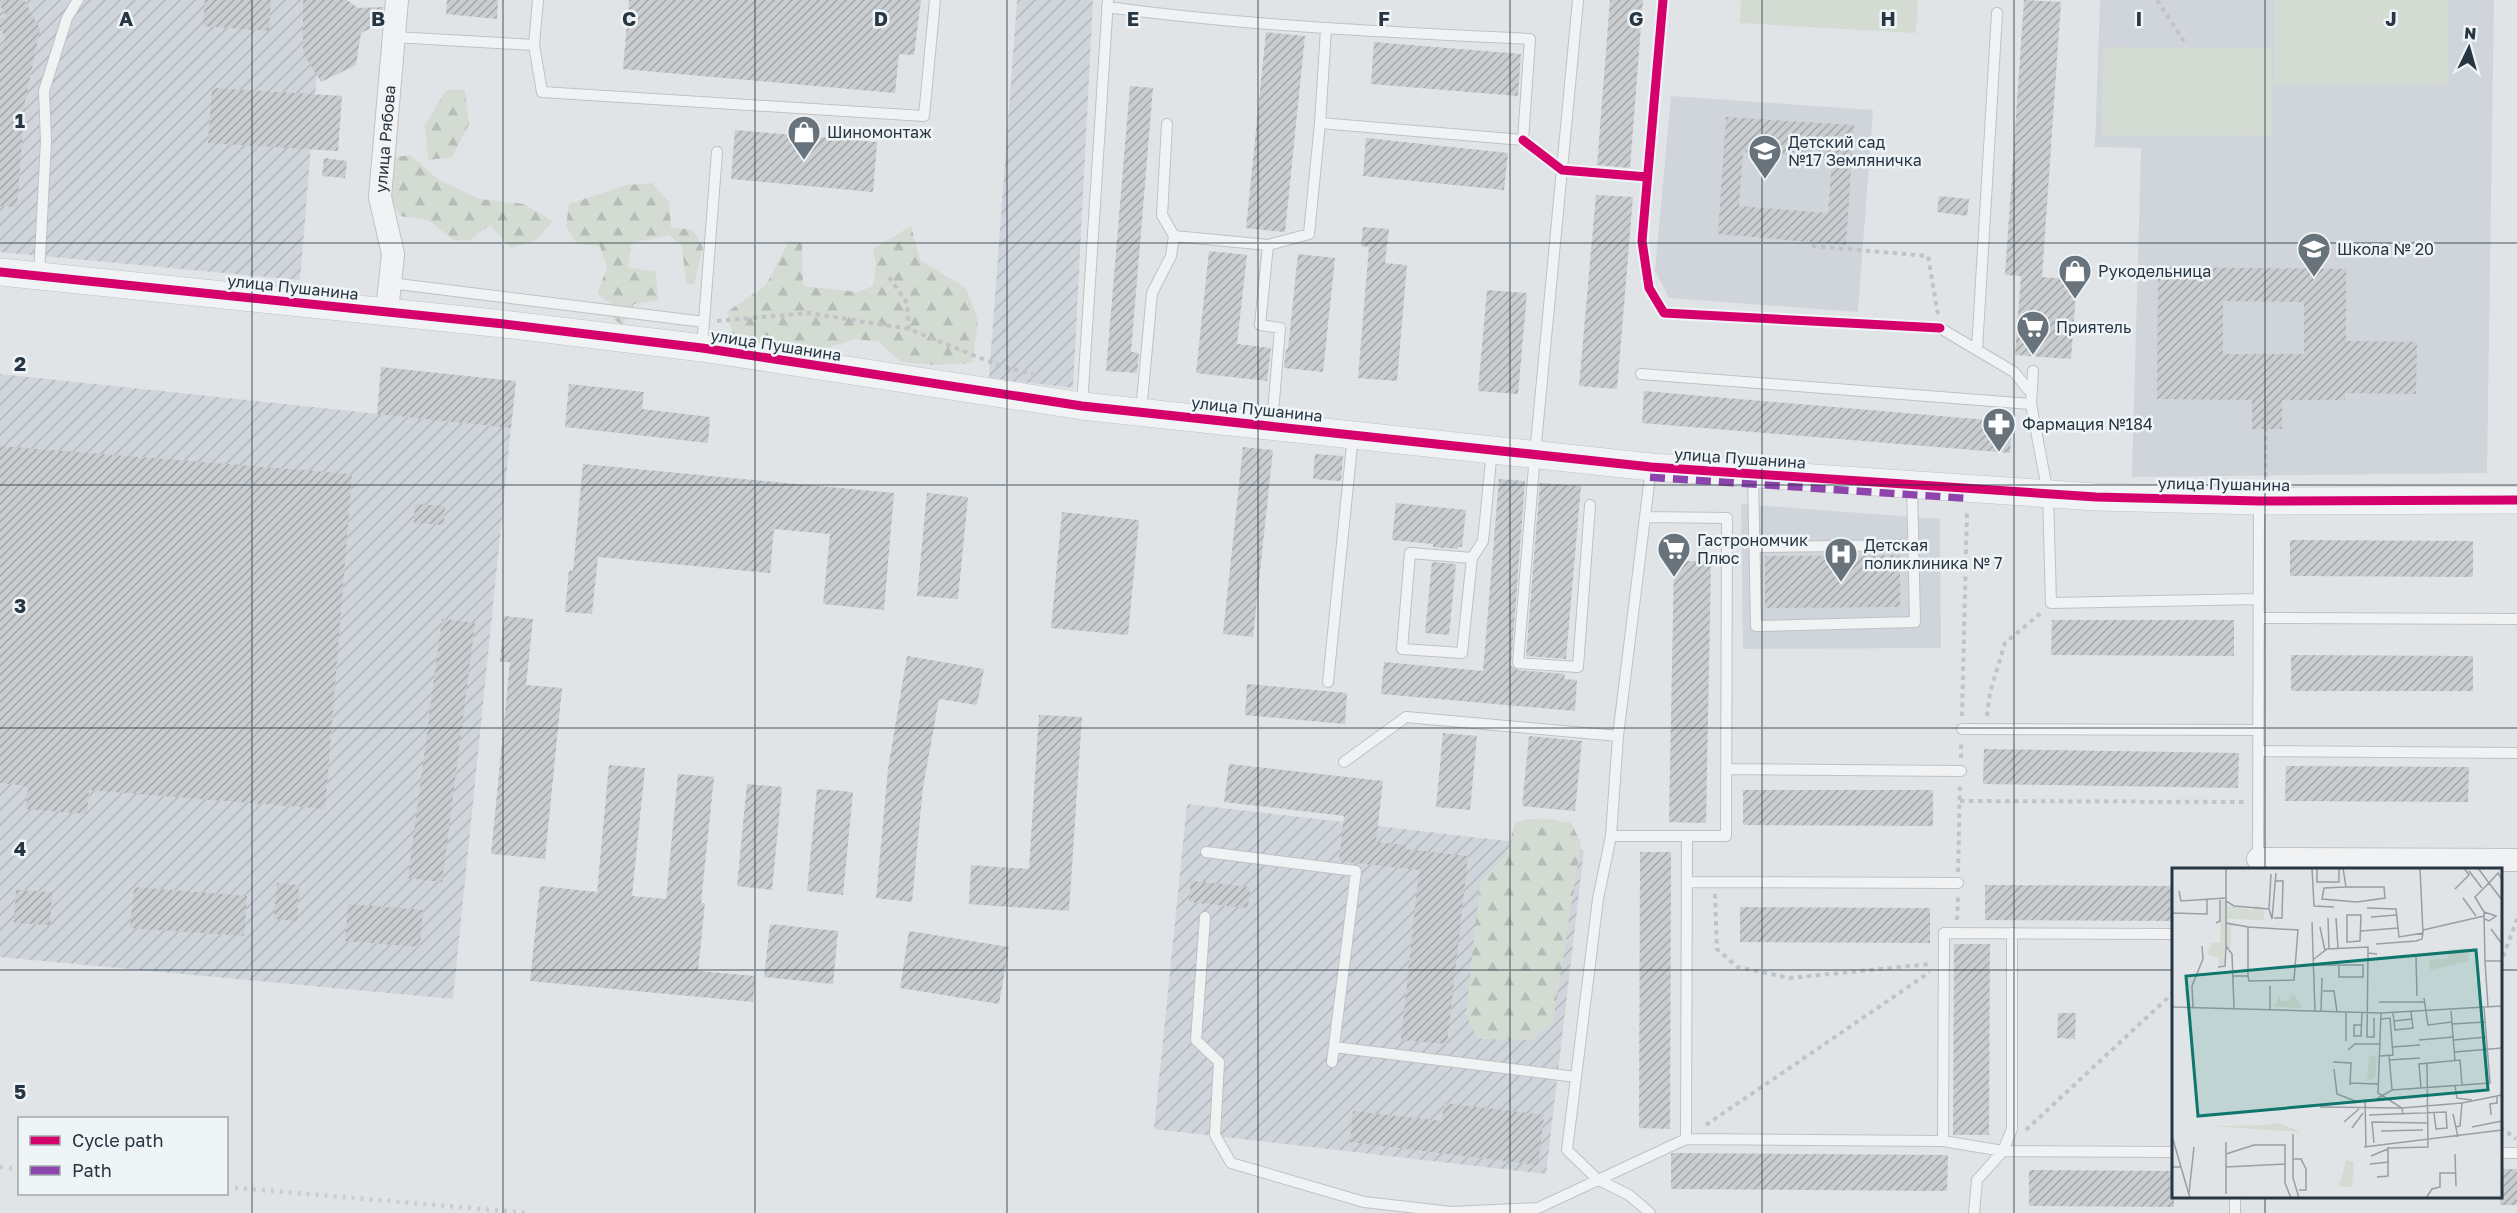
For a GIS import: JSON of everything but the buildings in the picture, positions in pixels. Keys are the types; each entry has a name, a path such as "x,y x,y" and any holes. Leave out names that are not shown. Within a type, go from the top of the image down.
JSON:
{"street":[{"name":"улица Рябова","path":"387,311 393,254 380,197 397,0"},
{"name":"улица Пушанина","path":"0,272 387,311 702,348 1082,406 1651,467 2048,494 2259,501 2517,500"},
{"path":"2258,864 2517,861"}],"lane":[{"path":"39,276 46,141 44,92 68,18 78,0"},
{"path":"538,0 534,45 542,92 924,116 935,0"},
{"path":"1578,0 1535,454 1518,663 1578,667 1590,505"},
{"path":"1082,406 1108,3 1192,19 1326,29 1530,39 1523,140 1320,123"},
{"path":"1977,350 1997,13"},
{"path":"1174,236 1268,245 1310,234 1326,29"},
{"path":"394,37 534,45"},
{"path":"1141,412 1152,293 1171,256 1174,236 1162,215 1167,124"},
{"path":"702,348 717,152"},
{"path":"1268,245 1260,325 1280,328 1272,426"},
{"path":"390,283 704,322"},
{"path":"1940,328 2014,372 2031,399"},
{"path":"2033,371 2031,399 2048,494 2051,603 2259,599"},
{"path":"1641,374 2031,399"},
{"path":"1328,682 1353,434"},
{"path":"1472,558 1410,553 1402,649 1462,653 1472,558 1483,541 1492,450"},
{"path":"1650,1213 1629,1195 1598,1179 1567,1150 1598,899 1611,836 1618,736 1651,467"},
{"path":"1753,474 1756,626 1915,622 1912,484"},
{"path":"2258,864 2259,501"},
{"path":"1611,836 1726,836 1727,518 1645,518"},
{"path":"1755,547 1913,545"},
{"path":"2259,618 2517,619"},
{"path":"1344,762 1406,717 1618,736"},
{"path":"1962,729 2258,730"},
{"path":"2258,752 2517,753"},
{"path":"1726,769 1961,771"},
{"path":"1686,1139 1687,836"},
{"path":"1206,852 1356,871 1332,1062"},
{"path":"1687,882 1958,884"},
{"path":"1205,917 1196,1040 1219,1062 1215,1135 1231,1163 1364,1202 1452,1213 1536,1211 1598,1179 1686,1139 1942,1141 2003,1151 2172,1152"},
{"path":"1942,1141 1944,933 2172,934"},
{"path":"1974,1213 1977,1180 2003,1151 2012,1129 2012,933"},
{"path":"1334,1047 1576,1077"}],"path":[{"path":"2157,0 2185,43"},
{"path":"1812,246 1928,256 1940,328"},
{"path":"889,276 907,303 909,329"},
{"path":"704,322 809,313 909,329 1000,366 1042,375"},
{"path":"2259,501 2268,476 2266,400"},
{"path":"1957,932 1967,488"},
{"path":"1986,729 1990,692 2005,643 2051,603"},
{"path":"1960,801 2258,802"},
{"path":"1714,882 1717,949 1737,967 1790,978 1944,962"},
{"path":"2502,960 2517,919"},
{"path":"1686,1139 1944,962"},
{"path":"2003,1151 2172,994"},
{"path":"2502,1128 2517,1139"}],"shaded area":[{"path":"0,0 323,0 300,280 0,252"},
{"path":"1017,0 1093,0 1073,388 989,378"},
{"name":"Школа № 20","path":"2100,0 2494,0 2487,473 2132,477 2141,148 2095,147"},
{"name":"Детский сад №17 Земляничка","path":"1671,96 1873,110 1858,312 1669,298 1655,271"},
{"path":"0,374 511,428 453,999 0,957"},
{"name":"Детская поликлиника № 7","path":"1741,504 1940,519 1941,648 1743,649"},
{"path":"1187,804 1584,850 1546,1174 1154,1129"}],"green space":[{"path":"1741,0 1918,0 1916,33 1740,23"},
{"path":"2274,0 2448,0 2448,85 2274,84"},
{"path":"2103,47 2272,48 2272,136 2102,135"},
{"path":"446,90 465,90 469,124 452,157 428,160 425,125"},
{"path":"410,155 439,180 480,199 524,204 553,221 536,240 511,248 490,225 468,241 453,240 428,220 400,216 392,201 395,157"},
{"path":"652,183 669,202 671,227 693,230 703,248 694,284 686,284 682,246 669,235 631,243 628,267 656,272 658,301 634,304 623,325 614,320 610,303 597,294 607,268 600,246 577,244 566,227 569,204 627,185"},
{"path":"911,226 920,260 966,288 978,321 972,363 937,365 901,362 879,342 856,339 818,351 734,339 727,312 766,285 789,241 802,243 803,286 858,292 873,286 876,265 873,249"},
{"path":"1541,818 1571,823 1581,843 1553,1023 1532,1040 1477,1039 1466,1014 1480,883 1507,853 1515,822"}],"railway":[{"path":"0,1167 18,1169"},
{"path":"228,1187 529,1213"}],"marked path":[{"path":"1650,477 1967,498"}],"cycle path":[{"path":"1663,0 1642,241 1649,288 1664,313 1940,328"},
{"path":"1523,140 1562,170 1647,177"},
{"path":"0,272 504,324 702,348 1082,406 1651,467 2096,497 2259,501 2517,500"}],"place":[{"name":"Шиномонтаж","path":"804,161"},
{"name":"Детский сад №17 Земляничка","path":"1765,180"},
{"name":"Школа № 20","path":"2314,278"},
{"name":"Рукодельница","path":"2075,300"},
{"name":"Приятель","path":"2033,356"},
{"name":"Фармация №184","path":"1999,453"},
{"name":"Гастрономчик Плюс","path":"1674,578"},
{"name":"Детская поликлиника № 7","path":"1841,583"}]}
